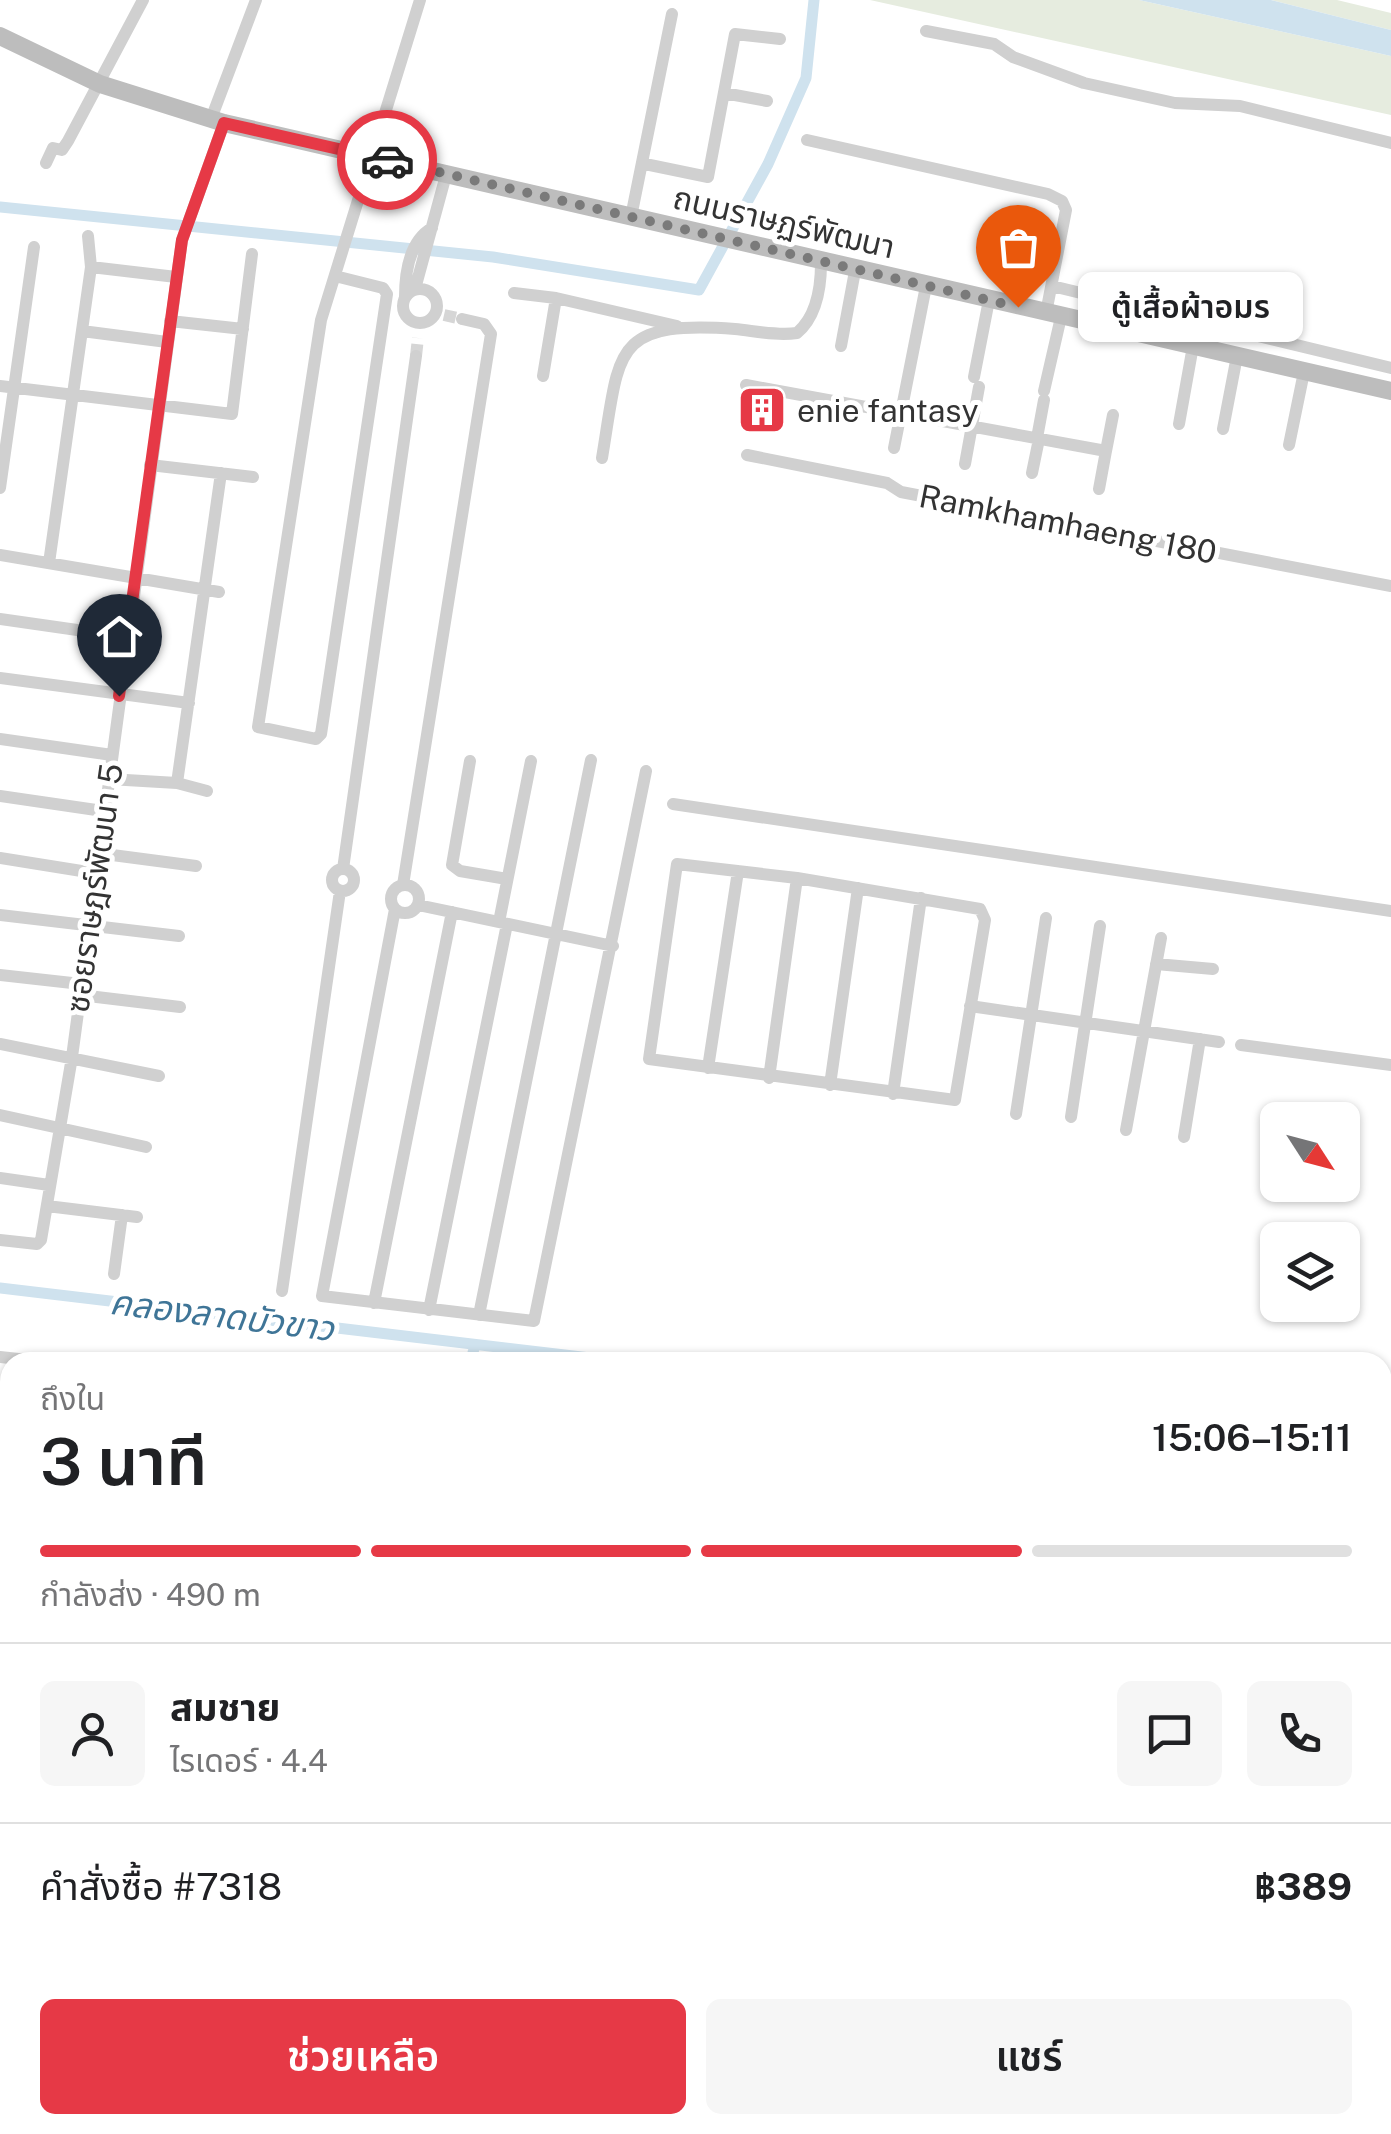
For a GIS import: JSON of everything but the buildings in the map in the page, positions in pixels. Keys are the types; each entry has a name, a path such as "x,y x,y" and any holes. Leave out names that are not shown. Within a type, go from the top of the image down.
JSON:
{"street":[{"path":"46,163 53,148 64,149 143,0"},
{"path":"335,276 383,288 387,294 321,734 316,740 258,727 321,320 420,0"},
{"name":"ซอยราษฎร์พัฒนา 5","path":"0,1240 40,1242 72,1057 182,240 251,2"},
{"path":"631,217 645,164 672,14"},
{"path":"926,31 994,44 1013,57 1084,83 1175,103 1240,106 1391,143"},
{"path":"645,164 708,176 736,32 780,38"},
{"name":"ถนนราษฏร์พัฒนา","path":"0,36 100,84 218,121 820,263 1391,391"},
{"path":"724,94 766,101"},
{"path":"806,140 1048,194 1062,202 1066,210 1052,286 1054,315 1032,474"},
{"path":"410,293 428,290 440,314 419,331 402,309 446,175"},
{"path":"49,563 91,267 88,236"},
{"path":"0,488 34,247"},
{"path":"0,386 232,414 252,254"},
{"path":"514,293 556,298 680,327 797,333 810,318 821,284 820,263"},
{"path":"91,267 176,277"},
{"path":"842,346 855,270"},
{"path":"894,448 926,286"},
{"path":"1052,286 1391,368"},
{"path":"543,376 556,298"},
{"path":"964,464 989,300"},
{"path":"462,319 484,324 490,334 403,885 392,896 395,909 322,1296 535,1318 646,770"},
{"path":"170,321 243,329"},
{"path":"602,458 617,365 640,336 680,327"},
{"path":"82,331 167,342"},
{"path":"1179,424 1193,346"},
{"path":"282,1291 340,891 354,884 354,877 344,869 416,356"},
{"path":"1223,429 1236,356"},
{"path":"1289,445 1304,372"},
{"path":"746,384 1106,451"},
{"path":"1099,489 1114,414"},
{"name":"Ramkhamhaeng 180","path":"747,454 887,484 900,492 1391,586"},
{"path":"150,465 253,476"},
{"path":"177,783 212,591 220,473"},
{"path":"0,555 212,591"},
{"path":"0,618 126,637"},
{"path":"0,678 190,703"},
{"path":"0,739 112,755"},
{"path":"479,1315 559,935 591,760"},
{"path":"430,1310 531,761"},
{"path":"470,762 452,865 460,871 507,879"},
{"path":"108,778 177,783 207,791"},
{"path":"0,796 102,812"},
{"path":"674,804 1391,911"},
{"path":"97,854 196,866"},
{"path":"0,858 94,872"},
{"path":"676,864 797,878 980,909 985,914 956,1100 649,1059 676,864"},
{"path":"708,1068 738,872"},
{"path":"769,1078 797,878"},
{"path":"395,909 412,912 418,905 416,891 403,885"},
{"path":"830,1085 858,888"},
{"path":"894,1094 921,898"},
{"path":"418,905 613,946"},
{"path":"374,1304 452,912"},
{"path":"0,915 179,936"},
{"path":"1016,1114 1046,918"},
{"path":"1071,1117 1100,926"},
{"path":"1126,1130 1161,938"},
{"path":"1156,964 1213,969"},
{"path":"0,975 180,1006"},
{"path":"970,1006 1219,1042"},
{"path":"1184,1137 1200,1039"},
{"path":"0,1044 160,1076"},
{"path":"1241,1045 1391,1065"},
{"path":"0,1115 146,1147"},
{"path":"0,1178 50,1185"},
{"path":"47,1206 137,1217"},
{"path":"114,1274 122,1215"}],"shaded area":[{"path":"870,0 1139,0 1391,56 1391,115"},
{"path":"1271,0 1337,0 1391,13 1391,30"}],"water":[{"path":"1139,0 1271,0 1391,30 1391,56"}],"waterway":[{"path":"0,207 493,257 699,290 768,164 806,78 814,0"},
{"name":"คลองลาดบัวขาว","path":"0,1288 540,1352"},
{"path":"473,1352 474,1348"}],"tunnel":[{"path":"444,315 462,319"},
{"path":"416,356 418,338"}],"way so far":[{"path":"387,160 1018,307"}],"place":[{"name":"ตู้เสื้อผ้าอมร","path":"1018,307"},
{"name":"enie fantasy","path":"762,410"}],"route":[{"path":"119,696 182,240 224,123 387,160"}]}
